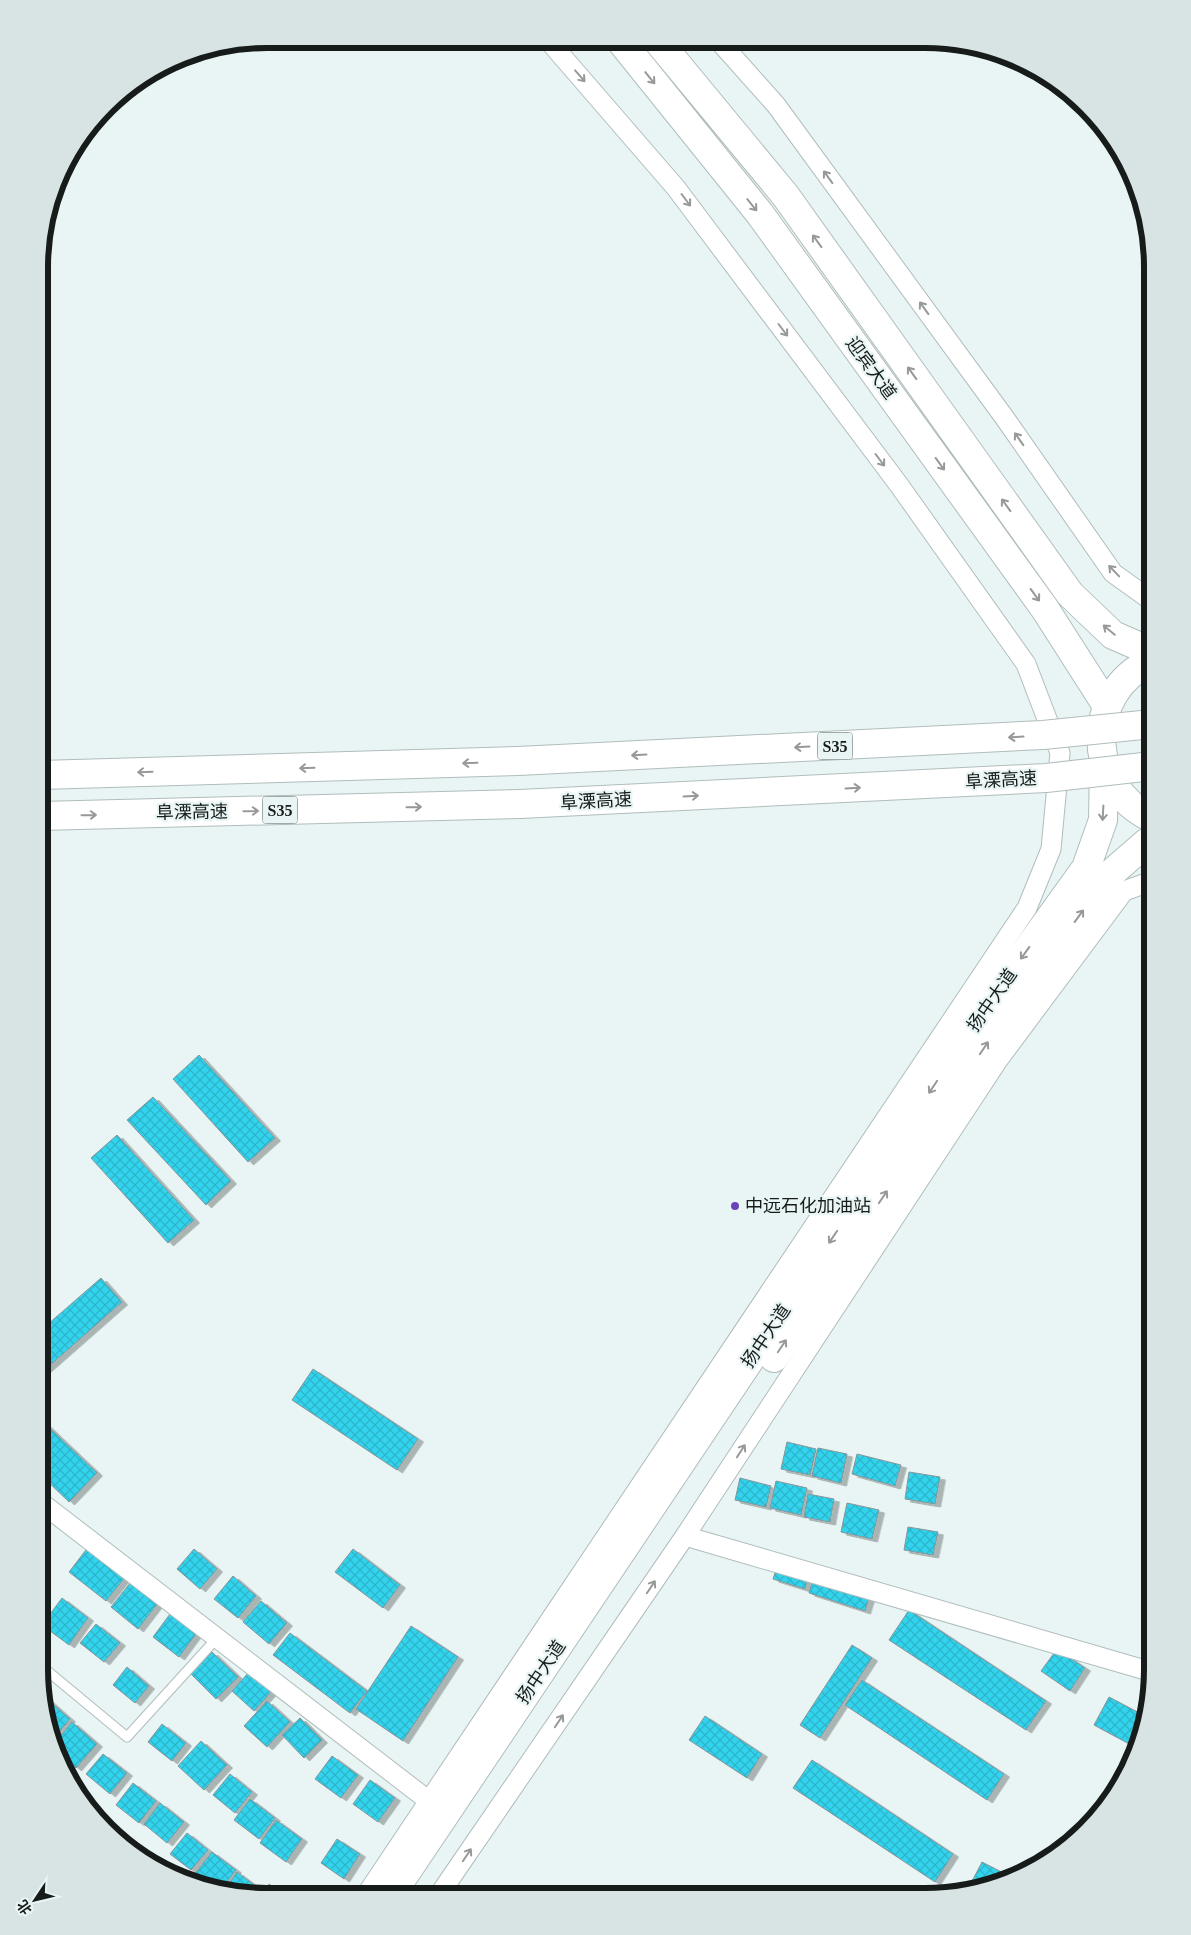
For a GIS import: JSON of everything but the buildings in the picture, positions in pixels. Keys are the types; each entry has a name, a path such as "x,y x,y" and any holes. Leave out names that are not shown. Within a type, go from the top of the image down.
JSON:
{"main road":[{"name":"迎宾大道","path":"626,48 765,222 1045,609 1107,706"},
{"name":"迎宾大道","path":"664,48 785,195 1070,594 1113,635 1144,649"},
{"path":"1144,665 1122,681 1107,706 1100,735 1104,765 1117,791 1138,812 1144,815"},
{"name":"S35","path":"48,775 518,762 1043,736 1144,725"},
{"name":"扬中大道","path":"396,1888 996,993 1086,868 1104,820 1104,765"},
{"name":"阜溧高速","path":"48,816 520,804 1046,778 1144,767"},
{"name":"扬中大道","path":"419,1888 670,1512 1011,1009 1108,876 1144,845"}],"street":[{"path":"371,1888 1027,908 1051,849 1060,753 1026,664 899,485 676,188 555,48"},
{"path":"725,48 776,105 1004,417 1113,573 1144,595"},
{"path":"444,1888 685,1536 998,1060 1124,891 1144,884"},
{"path":"48,1508 429,1801"},
{"path":"685,1536 1144,1670"},
{"path":"429,1801 416,1821 432,1835"}],"lane":[{"path":"48,1671 127,1737 217,1638"}],"place":[{"name":"中远石化加油站","path":"735,1206"}]}
